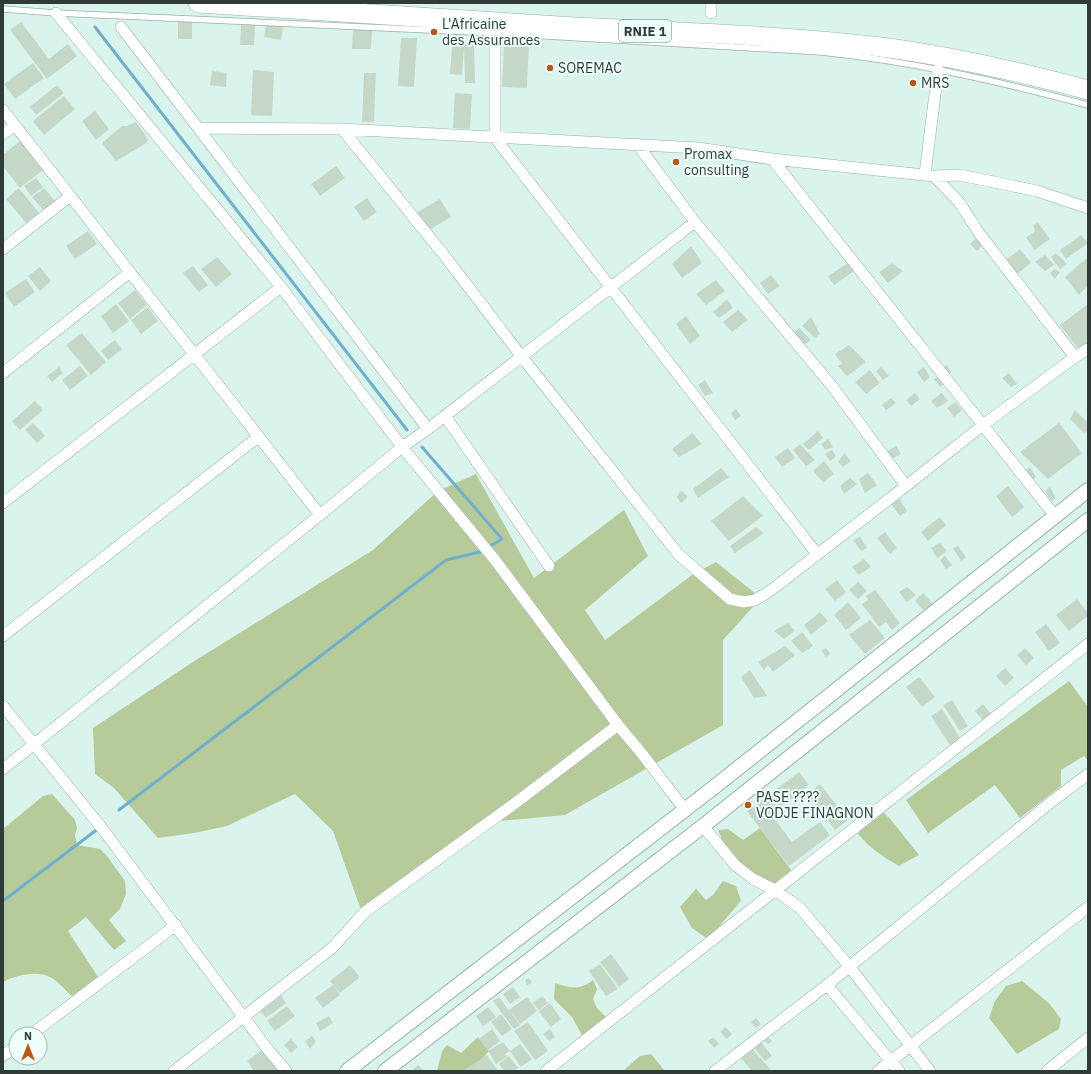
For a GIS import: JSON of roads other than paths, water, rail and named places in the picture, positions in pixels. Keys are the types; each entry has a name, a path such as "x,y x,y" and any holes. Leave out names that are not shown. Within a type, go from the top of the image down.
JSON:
{"highway":[{"name":"RNIE 1","path":"198,3 503,23 817,41 940,56 1016,72 1088,90"}],"street":[{"path":"56,13 281,287 402,447 479,539 618,725 643,754 684,810"},
{"path":"121,27 428,429"},
{"path":"495,33 495,138 817,554"},
{"path":"929,175 938,70"},
{"path":"3,110 320,515"},
{"path":"3,134 14,125"},
{"path":"198,128 342,129 698,148 772,159 929,175 960,175 1037,191 1088,208"},
{"path":"342,129 444,255 522,357 679,555 730,599 744,602 755,600 770,591 983,425 1088,349"},
{"path":"637,144 695,222 832,386 906,486"},
{"path":"772,159 1055,516"},
{"path":"929,175 959,202 979,233 1075,357"},
{"path":"3,249 70,196"},
{"path":"3,769 320,515 402,447 522,357 695,222"},
{"path":"3,373 130,272"},
{"path":"3,503 281,287"},
{"path":"445,416 549,566"},
{"path":"3,636 258,437"},
{"path":"347,1071 684,810 1088,490"},
{"path":"385,1071 703,826 1088,520"},
{"path":"546,1071 1088,644"},
{"path":"3,706 101,827 266,1047 286,1071"},
{"path":"174,1071 332,948 365,912 514,804 618,725"},
{"path":"715,1071 827,985 1050,803 1088,774"},
{"path":"703,826 735,865 753,880 775,890 800,908 849,966 930,1071"},
{"path":"878,1071 1088,907"},
{"path":"43,1026 176,925"},
{"path":"827,985 899,1071"},
{"path":"1047,1071 1088,1038"}],"lane":[{"path":"3,9 56,13 495,33 821,52 855,56 938,70 1052,95 1088,105"}],"waterway":[{"path":"95,27 407,430"},
{"path":"119,810 446,560 480,552 502,539 422,447"},
{"path":"3,901 99,828"}],"place":[{"name":"L'Africaine des Assurances","path":"434,32"},
{"name":"SOREMAC","path":"550,68"},
{"name":"MRS","path":"913,83"},
{"name":"Promax consulting","path":"676,162"},
{"name":"PASE ???? VODJE FINAGNON","path":"748,805"}]}
